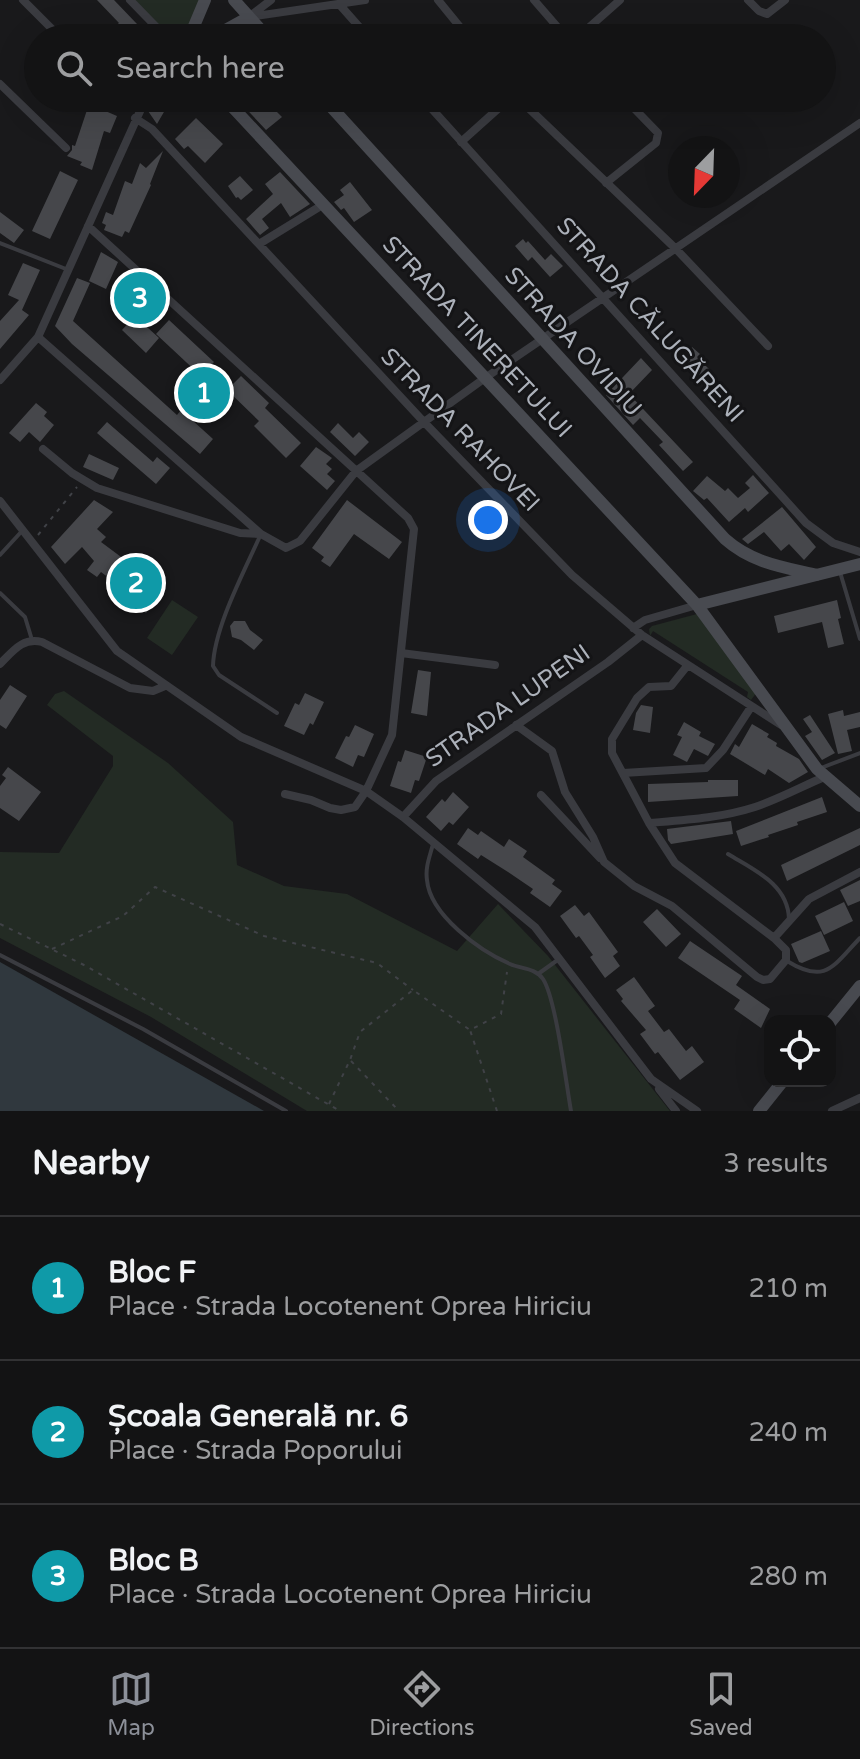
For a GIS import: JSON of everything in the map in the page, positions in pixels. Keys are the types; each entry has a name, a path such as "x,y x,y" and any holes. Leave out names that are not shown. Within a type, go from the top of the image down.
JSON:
{"main road":[{"path":"195,24 205,0"},
{"path":"234,0 256,24"},
{"path":"236,24 249,17"},
{"name":"STRADA TINERETULUI","path":"237,112 697,605 821,773 860,806"},
{"name":"STRADA OVIDIU","path":"336,112 541,340 733,546 766,563 817,575"},
{"path":"697,605 860,564"},
{"path":"836,1016 860,986"},
{"path":"759,1111 778,1087"}],"street":[{"path":"23,0 47,24"},
{"path":"130,0 153,24"},
{"path":"249,17 271,0"},
{"path":"249,17 365,0"},
{"path":"438,0 458,24"},
{"path":"534,0 555,24"},
{"path":"593,24 620,0"},
{"path":"748,0 767,14 785,0"},
{"path":"339,4 357,24"},
{"path":"268,24 277,13"},
{"path":"0,84 24,107"},
{"path":"29,112 66,148"},
{"path":"0,380 38,337 138,112"},
{"name":"STRADA CĂLUGĂRENI","path":"434,112 806,523 833,543 860,552"},
{"path":"461,142 494,112"},
{"path":"532,112 676,249 768,346"},
{"path":"606,183 659,138 658,133 638,112"},
{"name":"STRADA RAHOVEI","path":"135,118 152,129 423,421 562,565 642,635 790,730"},
{"path":"38,337 261,534 286,548 294,545 356,471 423,421 860,123"},
{"path":"259,244 324,204"},
{"path":"88,226 408,518 414,529 392,735 366,791 355,807 341,810 285,794"},
{"path":"43,449 83,480 113,495 240,533 261,534"},
{"path":"0,501 104,637 131,663 241,737 366,791 403,817 529,922 676,1111"},
{"path":"633,628 645,620 697,605"},
{"name":"STRADA LUPENI","path":"403,817 436,781 616,657 642,635"},
{"path":"0,664 18,646 32,640 130,688 153,691 165,686"},
{"path":"401,653 495,665"},
{"path":"541,795 604,862 634,886 672,906 763,980 770,979 786,960 786,950 675,863 649,823 612,753 612,739 637,698 649,687 671,686 687,666"},
{"path":"623,773 706,768 723,750 751,707"},
{"path":"516,725 552,751 565,792 593,837 604,862"},
{"path":"649,823 737,812 770,801 821,773"},
{"path":"774,938 809,899 860,872"},
{"path":"651,1079 697,1111"},
{"path":"832,1111 860,1098"}],"lane":[{"path":"0,244 69,270"},
{"path":"0,555 23,529"},
{"path":"261,534 235,592 216,646 213,666 219,675 277,713"},
{"path":"839,569 860,639"},
{"path":"0,593 25,617 32,640"},
{"path":"821,773 860,753"},
{"path":"434,842 426,867 426,879 436,905 465,935 508,963 538,974 547,987 571,1111"},
{"path":"728,854 769,879 781,892 788,908 789,922"},
{"path":"786,960 807,973 817,974 833,966 860,938"},
{"path":"0,955 143,1029 286,1111"},
{"path":"538,974 560,958"}],"path":[{"path":"33,542 83,480"},
{"path":"52,949 123,916 155,887 264,936 377,963 470,1030 497,1111"},
{"path":"0,924 84,965 340,1111"},
{"path":"470,1030 501,1014 508,963"},
{"path":"329,1104 360,1032 413,990"},
{"path":"350,1060 399,1111"}],"shaded area":[{"path":"130,0 205,0 195,24 153,24"},
{"path":"172,600 198,617 172,655 147,638"},
{"path":"697,614 757,692 751,700 747,697 748,692 653,631 650,636 652,626"},
{"path":"64,691 168,763 233,822 237,865 284,886 347,894 457,951 498,904 548,956 670,1111 307,1111 151,1017 0,938 0,852 59,853 113,766 113,756 47,705 55,694"},
{"path":"0,962 264,1111 0,1111"}],"building":[{"path":"97,0 114,0 137,24 119,23"},
{"path":"86,112 108,112 117,116 110,133 104,131 92,170 67,156 72,145 75,146"},
{"path":"149,112 164,112 157,124"},
{"path":"249,112 277,112 282,117 266,130"},
{"path":"196,118 223,144 205,163 188,146 184,149 175,139"},
{"path":"163,151 129,233 125,231 122,237 104,230 106,225 102,223 106,212 113,215 125,181 132,184 140,163 146,168"},
{"path":"60,171 78,180 50,239 32,231"},
{"path":"280,172 310,204 290,217 281,203 262,219 269,228 260,235 246,219 273,194 265,184"},
{"path":"240,176 253,190 241,200 228,186"},
{"path":"350,182 372,210 354,222 344,208 341,210 334,202 344,195 340,190"},
{"path":"0,212 24,230 14,243 0,233"},
{"path":"523,239 545,260 551,254 563,266 550,277 532,257 528,261 515,246"},
{"path":"101,252 118,262 106,289 89,281"},
{"path":"23,263 40,270 22,310 29,315 0,349 0,321 19,300 8,295"},
{"path":"77,278 90,283 73,321 177,415 181,410 213,439 200,454 55,326"},
{"path":"135,280 158,301 145,315 122,295"},
{"path":"135,316 159,338 146,353 122,330"},
{"path":"169,320 214,362 201,376 156,334"},
{"path":"692,347 709,369 695,381 690,376 693,372 681,360"},
{"path":"641,358 652,370 629,394 693,462 683,471 659,445 663,442 640,418 633,425 606,395"},
{"path":"199,375 222,397 209,410 186,389"},
{"path":"241,376 269,403 265,408 301,443 286,458 254,426 259,421 227,390"},
{"path":"36,403 47,412 44,416 54,425 40,442 29,432 20,442 9,433"},
{"path":"107,422 153,462 157,457 170,468 156,484 97,433"},
{"path":"338,423 353,438 359,432 369,442 355,456 330,432"},
{"path":"316,447 332,458 326,464 332,469 327,474 335,481 327,490 300,466"},
{"path":"89,454 119,468 113,480 83,467"},
{"path":"753,475 769,493 748,512 745,508 729,522 707,498 704,500 693,491 707,476 738,498 750,488 745,483"},
{"path":"94,500 113,512 97,529 106,537 101,542 164,589 146,613 136,605 139,601 101,572 97,577 87,570 94,561 82,547 65,564 51,547"},
{"path":"347,500 402,542 389,559 354,534 330,567 321,561 324,557 312,548"},
{"path":"782,507 816,547 804,560 789,544 781,551 764,532 748,544 742,539"},
{"path":"837,600 844,644 828,648 822,622 778,633 774,616"},
{"path":"234,621 245,621 250,630 263,640 254,650 232,637 230,626"},
{"path":"418,670 431,672 427,716 411,713"},
{"path":"10,685 27,696 6,729 0,725 0,700"},
{"path":"305,693 324,702 313,725 310,723 304,735 284,726 295,703 299,705"},
{"path":"641,705 653,707 650,733 633,730"},
{"path":"843,710 844,716 860,712 860,727 847,730 852,751 838,754 828,714"},
{"path":"810,715 835,753 822,760 805,736 812,732 803,719"},
{"path":"684,722 701,732 699,736 715,744 708,756 694,749 687,762 673,755 682,737 677,735"},
{"path":"752,724 769,734 767,737 777,743 776,746 799,759 808,772 789,783 768,769 765,775 730,754 735,744 739,747"},
{"path":"355,725 374,734 364,757 358,755 353,767 335,758"},
{"path":"405,750 427,757 419,781 415,780 411,793 390,786"},
{"path":"8,767 41,792 19,821 0,808 0,786 6,778 2,775"},
{"path":"738,780 738,796 648,802 648,784"},
{"path":"453,792 469,807 453,825 449,822 441,831 426,817"},
{"path":"822,797 827,812 741,846 736,831"},
{"path":"731,821 733,834 671,844 668,840 667,829"},
{"path":"468,828 478,835 481,831 504,847 509,839 527,851 523,857 555,880 552,884 562,891 550,907 530,893 533,889 511,874 481,855 478,859 457,844"},
{"path":"860,828 860,845 787,881 781,865"},
{"path":"860,880 860,901 848,906 840,890"},
{"path":"844,902 853,921 824,935 815,916"},
{"path":"575,905 584,916 589,912 618,952 613,956 620,966 605,978 590,957 593,955 560,916"},
{"path":"657,909 681,934 666,947 643,922"},
{"path":"821,931 830,951 799,962 791,944"},
{"path":"690,941 742,976 736,985 770,1009 764,1015 761,1028 734,1009 740,1000 678,958"},
{"path":"634,977 655,1006 648,1011 664,1032 669,1029 686,1051 692,1046 704,1062 680,1080 640,1034 646,1030 621,1001 623,999 616,990"}],"place":[{"name":"Bloc B","path":"140,298"},
{"name":"Bloc F","path":"204,393"},
{"name":"Școala Generală nr. 6","path":"136,583"}]}
